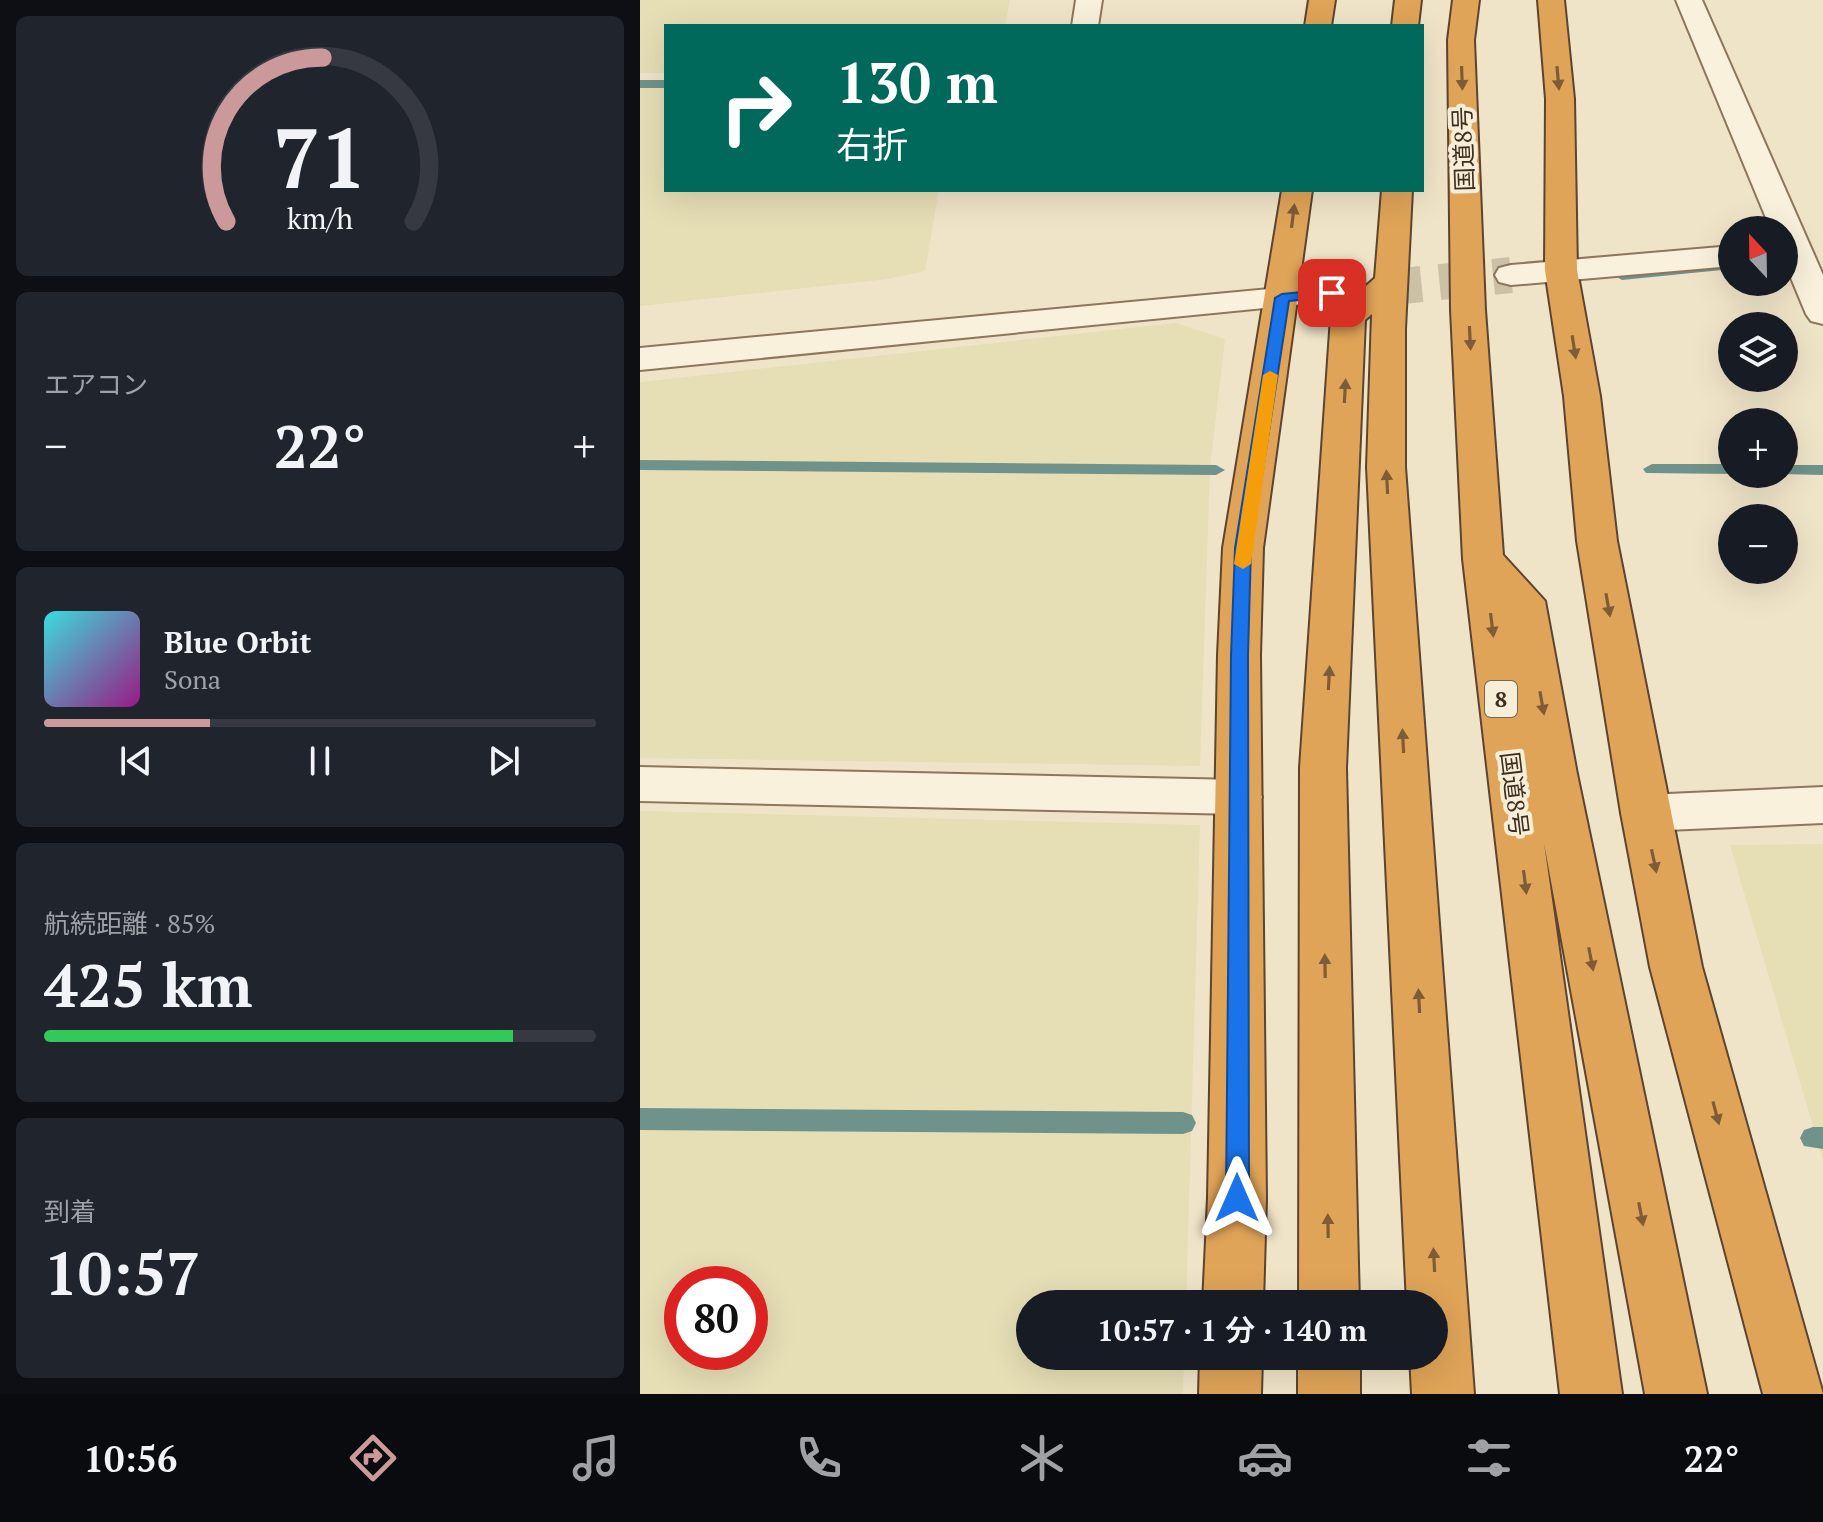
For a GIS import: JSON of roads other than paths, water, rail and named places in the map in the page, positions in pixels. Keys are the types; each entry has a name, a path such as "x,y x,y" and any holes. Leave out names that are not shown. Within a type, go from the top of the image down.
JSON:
{"highway":[{"path":"1318,24 1322,0"},
{"path":"1405,24 1408,0"},
{"name":"国道8号","path":"1466,0 1461,40 1468,310 1483,559 1591,1394"},
{"path":"1551,0 1560,99 1561,270 1582,396 1597,541 1645,813 1676,967 1794,1394"},
{"path":"1234,1290 1243,548 1297,192"},
{"path":"1397,192 1388,329 1386,467 1443,1394"},
{"path":"1329,1290 1323,768 1348,317 1392,280"},
{"path":"1483,559 1524,601 1554,774 1676,1394"},
{"path":"1230,1394 1231,1370"},
{"path":"1329,1370 1329,1394"}],"street":[{"path":"1085,24 1089,0"},
{"path":"1689,0 1801,251 1823,314"},
{"path":"1511,275 1718,257"},
{"path":"640,359 1332,293"},
{"path":"640,784 1239,797"},
{"path":"1645,813 1823,805"}],"waterway":[{"path":"640,84 664,84"},
{"path":"1622,276 1718,266"},
{"path":"640,465 1216,470"},
{"path":"1652,469 1718,469"},
{"path":"1798,470 1823,470"},
{"path":"640,1119 1183,1123"},
{"path":"1813,1138 1823,1138"}],"tunnel":[{"path":"1332,293 1511,275"}]}
